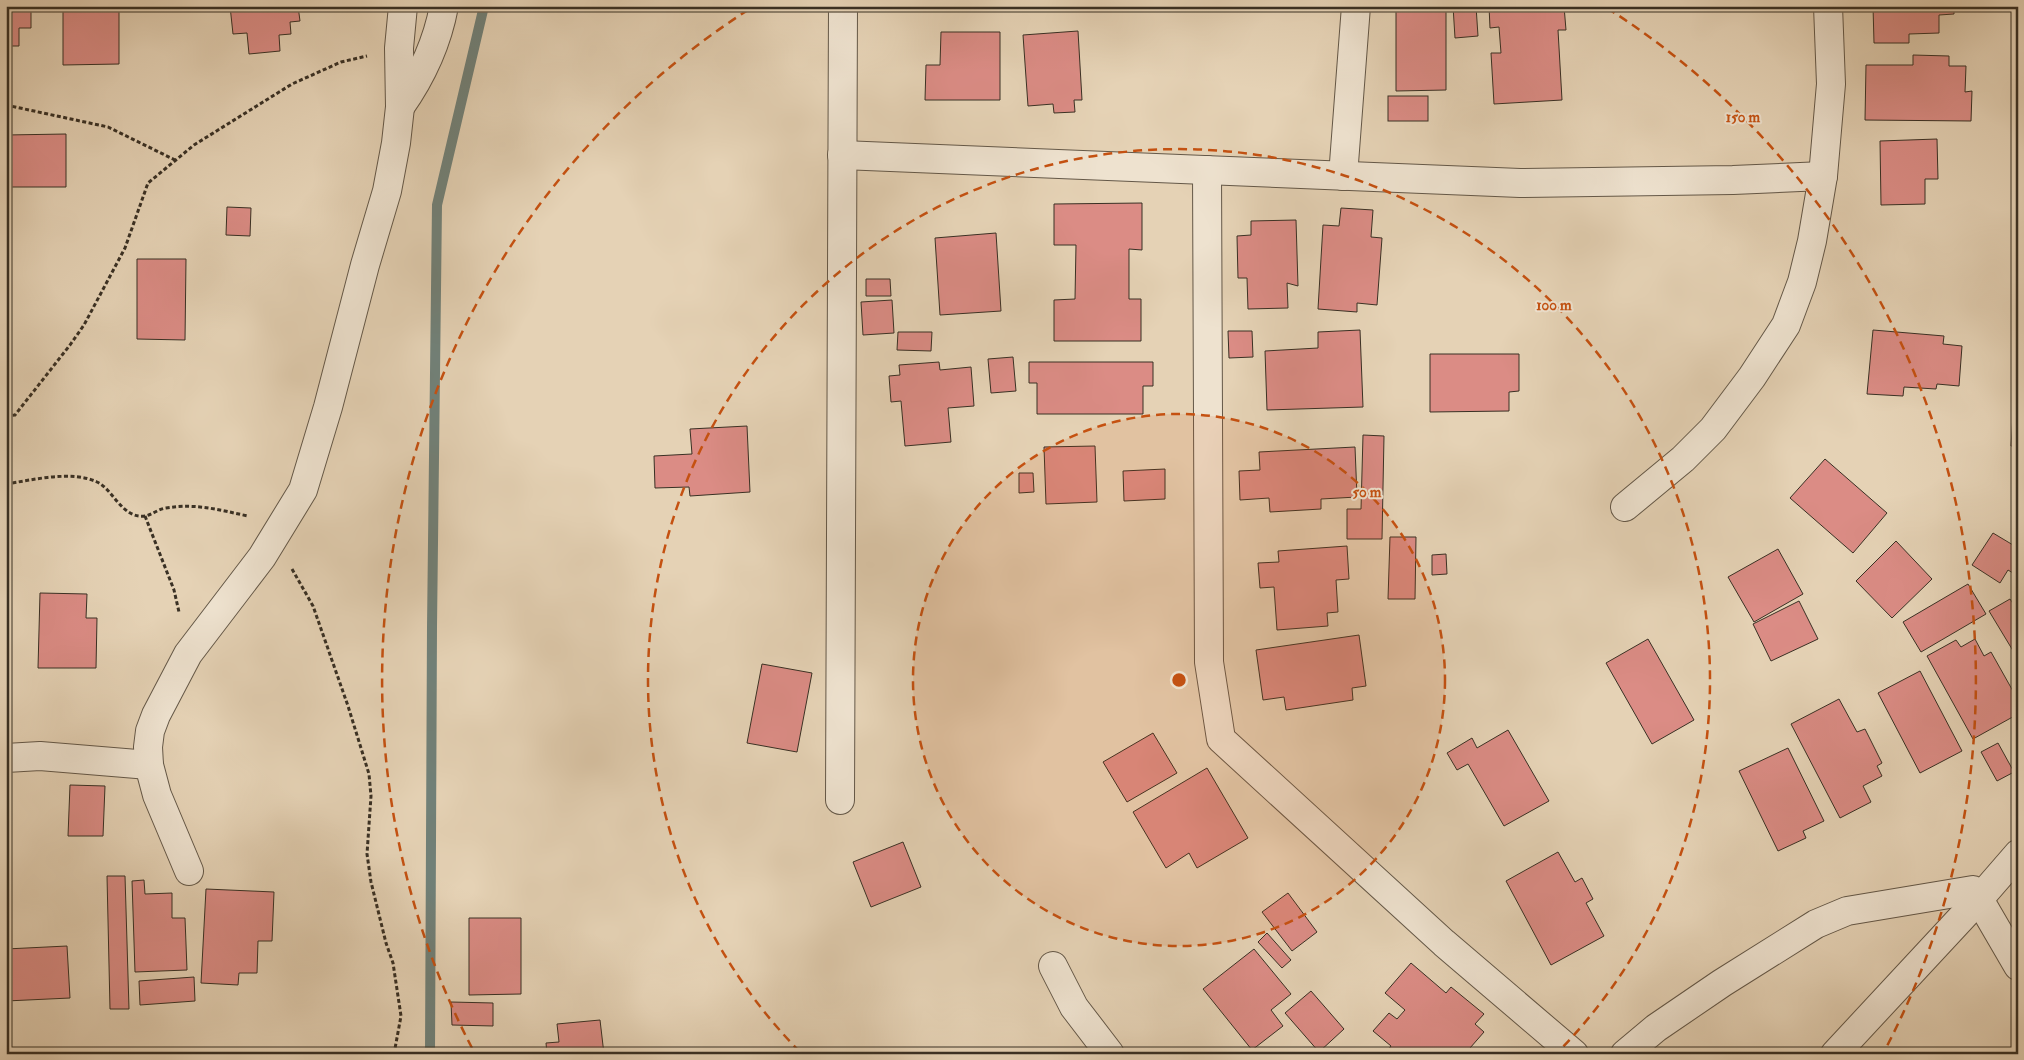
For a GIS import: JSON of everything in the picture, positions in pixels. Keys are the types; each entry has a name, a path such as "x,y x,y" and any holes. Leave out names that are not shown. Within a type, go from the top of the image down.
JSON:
{"street":[{"path":"189,872 157,795 149,765 148,747 153,723 188,654 262,557 303,490 328,408 362,275 387,191 396,144 400,107 399,48 403,6"},
{"path":"400,107 415,86 436,41 444,6"},
{"path":"840,800 843,6"},
{"path":"1343,176 1356,6"},
{"path":"1626,507 1683,459 1713,428 1752,377 1786,325 1802,282 1812,241 1823,176 1831,84 1828,6"},
{"path":"842,156 1520,183 1733,180 1823,176"},
{"path":"1207,170 1209,662 1221,739 1444,943 1574,1054"},
{"path":"6,758 40,756 149,765"},
{"path":"1835,1054 1976,895 2018,854"},
{"path":"1976,895 2018,966"},
{"path":"1625,1054 1664,1022 1816,924 1847,911 1976,895"},
{"path":"1053,966 1074,1007 1110,1054"}],"path":[{"path":"6,416 15,415 84,325 125,248 148,183 194,145 292,84 340,62 399,48"},
{"path":"6,105 108,127 175,160"},
{"path":"6,484 72,476 98,482 130,513 145,516 163,508 193,505 212,507 279,531 313,606 348,706 369,774 371,796 367,854 371,882 386,943 394,963 401,1016 394,1054"},
{"path":"145,516 174,590 188,654"}],"building":[{"path":"6,6 31,6 31,28 19,28 19,46 6,46"},
{"path":"63,6 119,6 119,64 63,65"},
{"path":"230,6 298,6 300,21 290,22 291,34 279,35 280,51 249,54 247,33 233,34"},
{"path":"1396,6 1446,6 1446,90 1396,91"},
{"path":"1453,6 1476,6 1478,36 1455,38"},
{"path":"1489,6 1564,6 1566,30 1558,30 1562,100 1494,104 1491,53 1501,53 1499,27 1490,28"},
{"path":"1873,6 1954,6 1954,14 1939,15 1939,33 1909,34 1909,43 1874,43"},
{"path":"1078,31 1082,100 1074,100 1075,112 1054,113 1053,104 1028,106 1023,35"},
{"path":"941,32 1000,32 1000,100 925,100 926,65 940,65"},
{"path":"1913,55 1949,56 1949,66 1966,66 1965,92 1972,91 1971,121 1865,120 1866,65 1913,65"},
{"path":"1388,96 1428,96 1428,121 1388,121"},
{"path":"66,134 66,187 6,187 6,135"},
{"path":"1937,139 1938,179 1925,179 1925,204 1881,205 1880,141"},
{"path":"1142,203 1142,250 1129,249 1129,299 1141,299 1141,341 1054,341 1054,300 1075,299 1076,245 1054,245 1054,204"},
{"path":"227,207 251,208 250,236 226,235"},
{"path":"1341,208 1373,210 1371,237 1382,238 1377,305 1357,303 1357,312 1318,309 1323,225 1339,226"},
{"path":"1296,220 1298,286 1287,283 1288,308 1248,309 1247,278 1238,278 1237,236 1251,235 1251,221"},
{"path":"996,233 1001,311 940,315 935,238"},
{"path":"137,259 186,259 185,340 137,339"},
{"path":"866,279 890,279 891,296 866,296"},
{"path":"892,300 894,333 863,335 861,302"},
{"path":"1360,330 1363,407 1267,410 1265,351 1318,348 1318,332"},
{"path":"1873,330 1944,336 1943,344 1962,346 1959,386 1937,384 1936,389 1904,387 1903,396 1867,394"},
{"path":"1228,331 1252,331 1253,357 1229,358"},
{"path":"898,332 932,332 931,351 897,350"},
{"path":"1430,354 1519,354 1519,391 1509,392 1509,411 1430,412"},
{"path":"1013,357 1016,391 991,393 988,359"},
{"path":"939,362 940,370 971,367 974,406 948,408 951,442 905,446 901,401 891,402 889,376 900,375 899,365"},
{"path":"1029,362 1153,362 1153,386 1143,386 1143,414 1037,414 1037,383 1029,383"},
{"path":"2015,384 2018,384 2018,446 2011,446"},
{"path":"747,426 750,492 690,496 689,487 655,488 654,456 692,454 690,429"},
{"path":"1363,435 1384,436 1382,539 1347,539 1347,509 1361,509"},
{"path":"1095,446 1097,502 1046,504 1044,447"},
{"path":"1355,447 1357,497 1321,499 1321,509 1270,512 1269,498 1240,500 1239,471 1260,470 1259,452"},
{"path":"1825,459 1887,513 1853,553 1790,498"},
{"path":"1165,469 1165,499 1124,501 1123,471"},
{"path":"1019,473 1033,473 1034,492 1019,493"},
{"path":"1993,533 2018,548 2018,576 2008,570 2000,583 1972,565"},
{"path":"1390,537 1416,537 1415,599 1388,599"},
{"path":"1896,541 1932,579 1892,618 1856,581"},
{"path":"1347,546 1349,579 1336,580 1338,612 1327,613 1328,626 1277,630 1274,587 1260,588 1258,563 1279,562 1278,551"},
{"path":"1778,549 1803,594 1754,622 1728,577"},
{"path":"1446,554 1447,574 1432,575 1432,555"},
{"path":"6,558 8,558 8,640 6,640"},
{"path":"1968,584 1986,614 1921,652 1903,622"},
{"path":"40,593 87,594 86,618 97,618 96,668 38,668"},
{"path":"2010,599 2018,611 2018,659 1989,611"},
{"path":"1799,601 1818,639 1771,661 1753,624"},
{"path":"1359,635 1366,686 1352,688 1353,700 1286,710 1284,697 1263,700 1256,650"},
{"path":"1648,639 1694,720 1652,744 1606,663"},
{"path":"1975,639 1984,656 1991,652 2018,700 2018,714 1973,739 1927,656 1956,640 1961,647"},
{"path":"762,664 812,673 797,752 747,743"},
{"path":"1920,671 1962,751 1920,773 1878,693"},
{"path":"1839,699 1857,732 1865,729 1882,763 1877,766 1882,776 1863,786 1871,802 1840,818 1791,724"},
{"path":"1508,730 1549,801 1504,826 1468,764 1457,770 1447,753 1472,738 1477,748"},
{"path":"1153,733 1177,773 1127,802 1103,762"},
{"path":"1998,743 2014,772 1997,781 1981,752"},
{"path":"1788,748 1824,821 1803,831 1806,838 1778,851 1739,771"},
{"path":"1207,768 1248,838 1197,868 1189,853 1166,868 1133,812"},
{"path":"70,785 105,786 103,836 68,836"},
{"path":"903,842 921,887 871,907 853,862"},
{"path":"1558,852 1575,882 1582,878 1593,899 1586,903 1604,936 1551,965 1506,881"},
{"path":"107,876 125,876 129,1009 110,1009"},
{"path":"144,880 145,894 172,893 172,918 185,918 187,970 135,972 132,881"},
{"path":"206,889 274,892 272,941 258,941 257,973 239,973 238,985 201,983"},
{"path":"1288,893 1317,932 1292,951 1262,912"},
{"path":"469,918 521,918 521,994 469,995"},
{"path":"1267,933 1291,960 1282,968 1258,942"},
{"path":"67,946 70,998 6,1001 6,949"},
{"path":"1254,949 1291,994 1271,1010 1283,1026 1252,1050 1203,989"},
{"path":"1411,963 1446,993 1451,987 1484,1014 1475,1024 1484,1032 1470,1048 1477,1054 1385,1054 1391,1046 1373,1031 1389,1013 1397,1019 1405,1010 1385,993"},
{"path":"194,977 195,1001 140,1005 139,981"},
{"path":"1311,991 1344,1029 1319,1052 1285,1013"},
{"path":"451,1002 493,1003 493,1026 452,1025"},
{"path":"600,1020 604,1054 547,1054 546,1043 559,1042 557,1024"}],"waterway":[{"path":"430,1054 432,627 437,205 484,6"}]}
